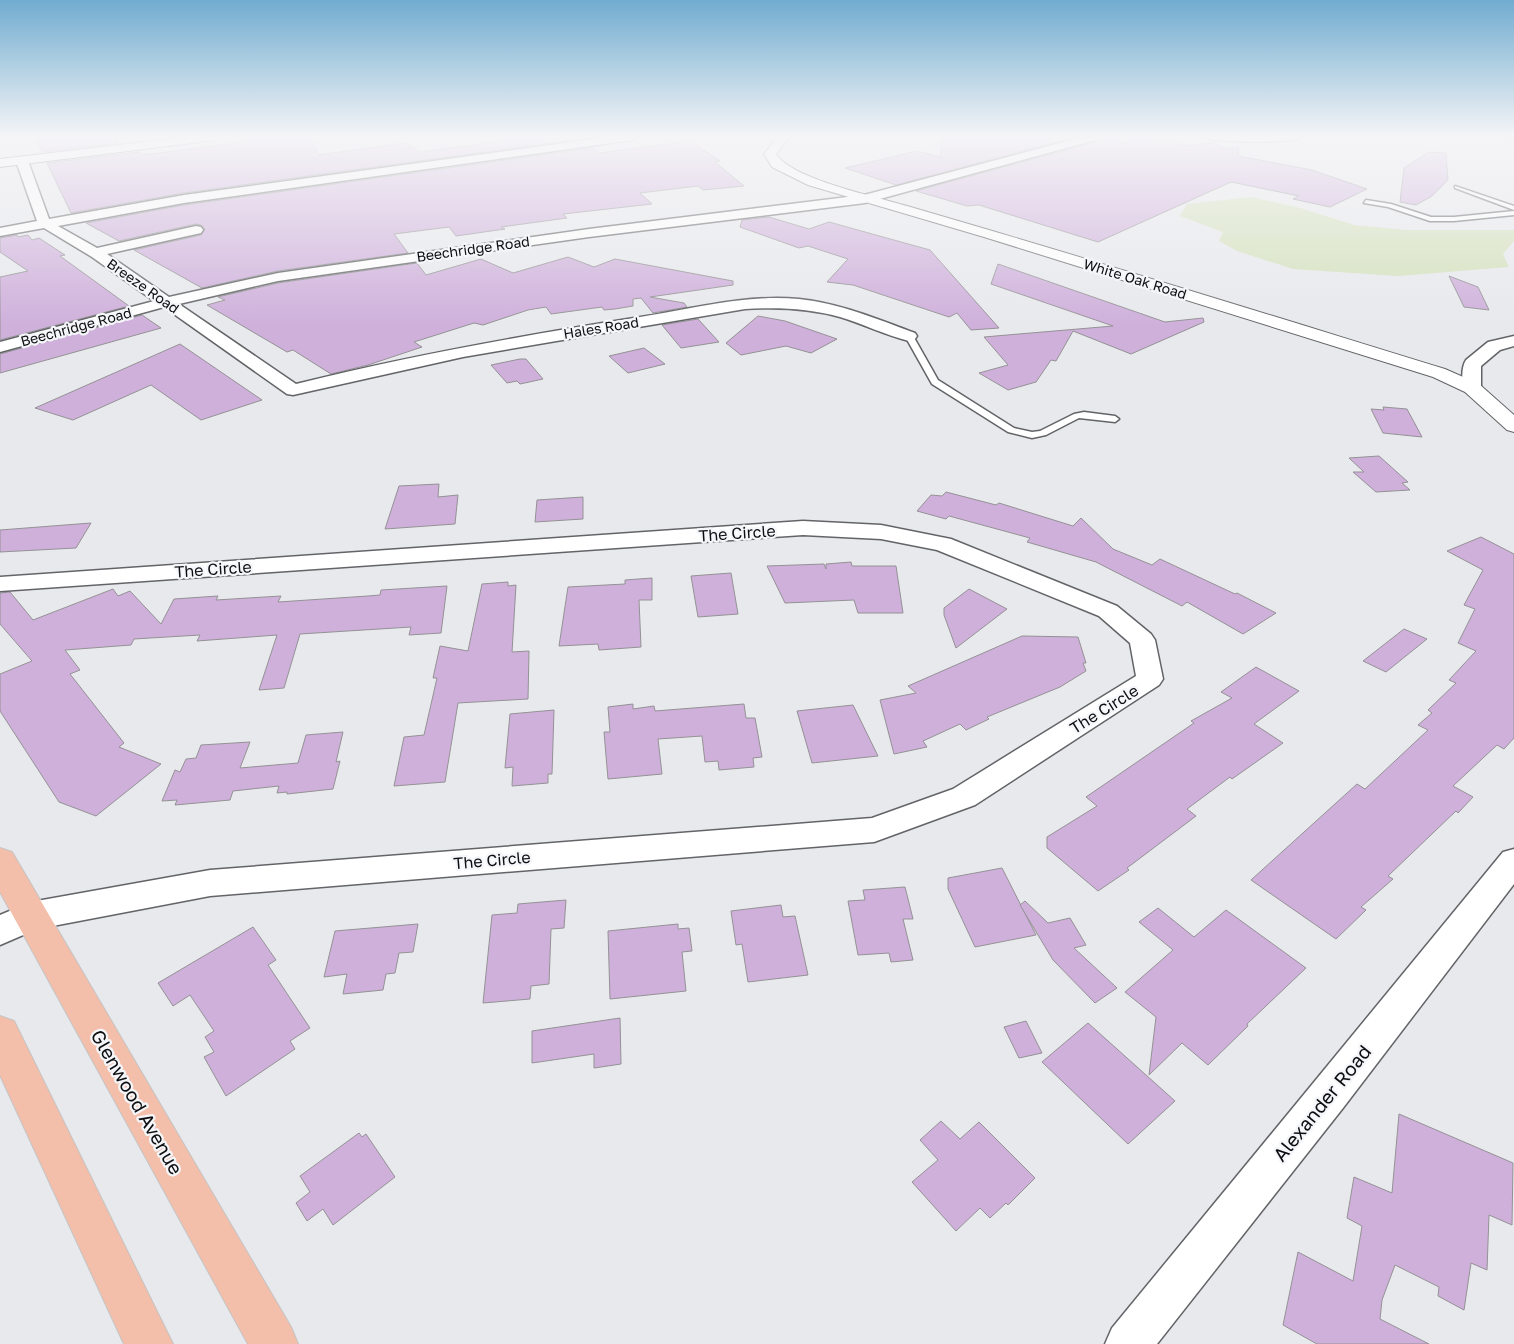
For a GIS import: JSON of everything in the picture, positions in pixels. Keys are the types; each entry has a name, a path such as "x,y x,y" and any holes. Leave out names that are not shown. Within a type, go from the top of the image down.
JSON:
{"main road":[{"name":"Glenwood Avenue","path":"0,861 15,923 274,1344"},
{"path":"0,1033 149,1344"}],"street":[{"path":"35,200 41,218 46,224"},
{"path":"0,232 175,200"},
{"name":"Beechridge Road","path":"0,347 166,302 278,277 600,232 859,200"},
{"name":"White Oak Road","path":"868,200 989,234 1393,357 1439,373 1472,388 1514,426"},
{"name":"Breeze Road","path":"46,224 95,253 293,390"},
{"path":"95,253 196,230"},
{"name":"Hales Road","path":"293,390 378,368 512,342 737,306 782,303 826,307 909,336"},
{"path":"1472,388 1472,364 1494,346 1514,341"},
{"name":"The Circle","path":"0,584 803,528 881,532 943,544 1108,611 1142,640 1150,679 964,797 874,830 210,883 15,923"},
{"name":"Alexander Road","path":"1128,1344 1330,1095 1514,861"}],"lane":[{"path":"1492,200 1514,208"},
{"path":"1366,202 1389,205 1430,220 1454,220 1514,213"},
{"path":"909,336 935,382 1011,430 1026,434 1043,433 1077,416 1084,415 1115,419"}],"green space":[{"path":"1226,200 1264,200 1297,207 1354,225 1405,230 1514,230 1514,241 1503,254 1509,267 1398,276 1293,269 1237,251 1219,241 1223,232 1180,216 1187,204"}],"building":[{"path":"65,200 146,200 71,213"},
{"path":"222,200 647,200 652,204 563,214 567,218 501,227 505,229 456,236 449,227 394,234 408,253 278,271 202,288 134,250 201,235 205,229 201,225 196,224 119,241 86,223"},
{"path":"946,200 1192,200 1098,242 979,205 967,206"},
{"path":"1296,200 1345,200 1330,207"},
{"path":"1400,200 1425,200 1416,205 1400,202"},
{"path":"769,217 809,229 829,222 930,250 999,328 971,330 957,313 949,317 853,285 827,282 848,259 808,246 799,248 740,227 742,220"},
{"path":"17,235 18,237 28,235 32,240 39,238 65,255 60,256 129,306 0,340 0,277 28,271 0,252 0,238"},
{"path":"568,257 594,267 615,259 733,281 733,285 650,297 684,303 687,307 653,313 641,298 633,299 633,306 615,309 604,310 602,307 551,314 546,307 528,310 483,325 474,323 414,342 422,347 368,365 331,374 293,350 287,352 207,305 225,300 218,297 278,283 417,263 426,275 481,259 513,273"},
{"path":"998,264 1165,322 1203,318 1204,322 1131,354 1073,331 1056,361 1051,360 1036,382 1008,390 979,373 1008,365 984,337 1113,326 991,284"},
{"path":"1449,276 1478,287 1489,310 1464,307"},
{"path":"142,315 161,328 0,373 0,354"},
{"path":"758,316 785,321 837,339 811,353 786,346 741,355 726,343"},
{"path":"698,319 719,342 681,348 662,325"},
{"path":"180,344 262,400 201,420 151,385 73,420 35,408"},
{"path":"644,348 665,364 628,373 609,356"},
{"path":"526,359 543,379 520,384 517,381 507,383 491,365"},
{"path":"1383,407 1407,409 1422,437 1383,433 1371,409 1384,410"},
{"path":"1379,456 1408,482 1402,483 1410,490 1376,492 1353,472 1364,472 1349,458"},
{"path":"439,484 438,497 458,495 455,524 385,529 399,486"},
{"path":"946,492 996,505 999,503 1073,526 1081,518 1113,549 1152,565 1160,559 1235,594 1237,593 1276,613 1243,634 1187,602 1182,606 1096,562 1027,542 1030,538 949,516 946,519 917,511 931,495 942,496"},
{"path":"583,497 583,519 535,522 537,500"},
{"path":"91,523 76,548 0,552 0,530"},
{"path":"1481,537 1514,554 1514,738 1504,749 1497,745 1453,786 1473,797 1458,813 1456,811 1388,876 1393,879 1361,907 1366,910 1336,939 1251,880 1357,784 1365,789 1428,730 1418,725 1432,713 1428,710 1456,683 1449,680 1476,651 1458,643 1475,609 1464,605 1483,570 1447,551"},
{"path":"851,562 852,566 896,566 903,613 858,613 854,600 785,603 767,566 824,564 826,569 826,564"},
{"path":"731,573 738,614 698,617 691,576"},
{"path":"652,578 652,600 639,600 641,647 599,650 598,644 559,646 568,587 625,584 625,580"},
{"path":"508,582 508,586 516,585 512,652 529,651 528,699 458,703 445,782 394,786 404,737 424,735 437,678 433,678 440,646 468,651 482,584"},
{"path":"447,586 441,633 409,635 411,627 300,634 284,688 259,690 277,635 197,641 200,635 134,639 131,645 65,650 80,670 70,674 124,743 119,747 161,764 96,816 59,802 0,711 0,674 32,661 0,624 0,593 10,592 33,620 113,589 118,596 130,591 161,624 174,599 218,596 216,600 281,596 278,602 380,595 381,590"},
{"path":"969,589 1007,609 956,648 944,615 944,608"},
{"path":"1404,629 1427,639 1386,672 1363,661"},
{"path":"1022,636 1078,637 1086,663 1083,663 1086,671 1060,687 987,717 989,719 966,730 960,724 923,741 927,747 894,754 880,700 916,693 908,686"},
{"path":"1256,667 1299,691 1254,724 1283,743 1232,779 1230,777 1187,809 1196,816 1127,868 1129,870 1098,891 1047,848 1047,837 1097,806 1086,797 1194,723 1191,721 1232,698 1221,692"},
{"path":"633,704 633,709 654,706 655,711 744,704 746,718 755,718 762,757 753,758 754,767 719,770 718,761 705,762 702,736 658,739 662,774 608,779 604,732 610,732 608,707"},
{"path":"853,705 878,756 812,763 797,711"},
{"path":"554,710 552,774 548,774 548,783 512,786 513,767 505,768 510,714"},
{"path":"343,732 336,762 340,761 333,789 287,794 287,792 277,793 279,786 233,791 230,800 175,805 177,800 162,801 175,770 180,772 186,759 196,758 201,745 250,742 240,768 298,763 306,735"},
{"path":"1002,868 1036,935 975,947 948,889 948,878"},
{"path":"905,887 913,919 903,919 913,960 891,962 889,953 858,955 848,901 865,900 863,890"},
{"path":"566,900 564,928 551,929 549,984 531,986 530,999 483,1003 492,915 517,913 518,904"},
{"path":"1025,901 1048,923 1070,918 1086,945 1074,948 1117,988 1095,1003 1053,960 1020,905"},
{"path":"781,905 783,917 795,916 808,975 748,982 742,944 736,945 731,911"},
{"path":"1158,908 1194,937 1226,910 1306,968 1247,1024 1248,1026 1208,1065 1182,1043 1149,1075 1156,1017 1125,992 1173,950 1139,922"},
{"path":"418,924 413,952 399,953 395,973 386,974 383,990 343,994 347,974 324,977 335,931"},
{"path":"678,924 678,929 689,928 692,951 682,952 686,991 610,999 608,931"},
{"path":"253,927 276,960 268,965 310,1028 290,1041 295,1049 226,1096 204,1057 214,1052 205,1037 214,1031 190,995 173,1006 158,983"},
{"path":"620,1018 621,1064 594,1068 594,1054 532,1063 532,1031"},
{"path":"1026,1021 1042,1053 1019,1058 1004,1027"},
{"path":"1088,1023 1175,1101 1128,1144 1042,1062"},
{"path":"1399,1114 1513,1163 1512,1225 1489,1215 1487,1270 1471,1263 1464,1310 1438,1296 1439,1287 1395,1265 1382,1300 1380,1319 1429,1344 1317,1344 1283,1325 1298,1252 1353,1281 1362,1226 1347,1218 1354,1177 1392,1193"},
{"path":"941,1121 960,1139 979,1122 1035,1178 1008,1205 1006,1203 990,1218 980,1208 956,1231 912,1182 938,1160 920,1140"},
{"path":"359,1133 362,1137 366,1134 395,1177 333,1225 323,1209 307,1221 296,1203 310,1192 300,1176"}]}
